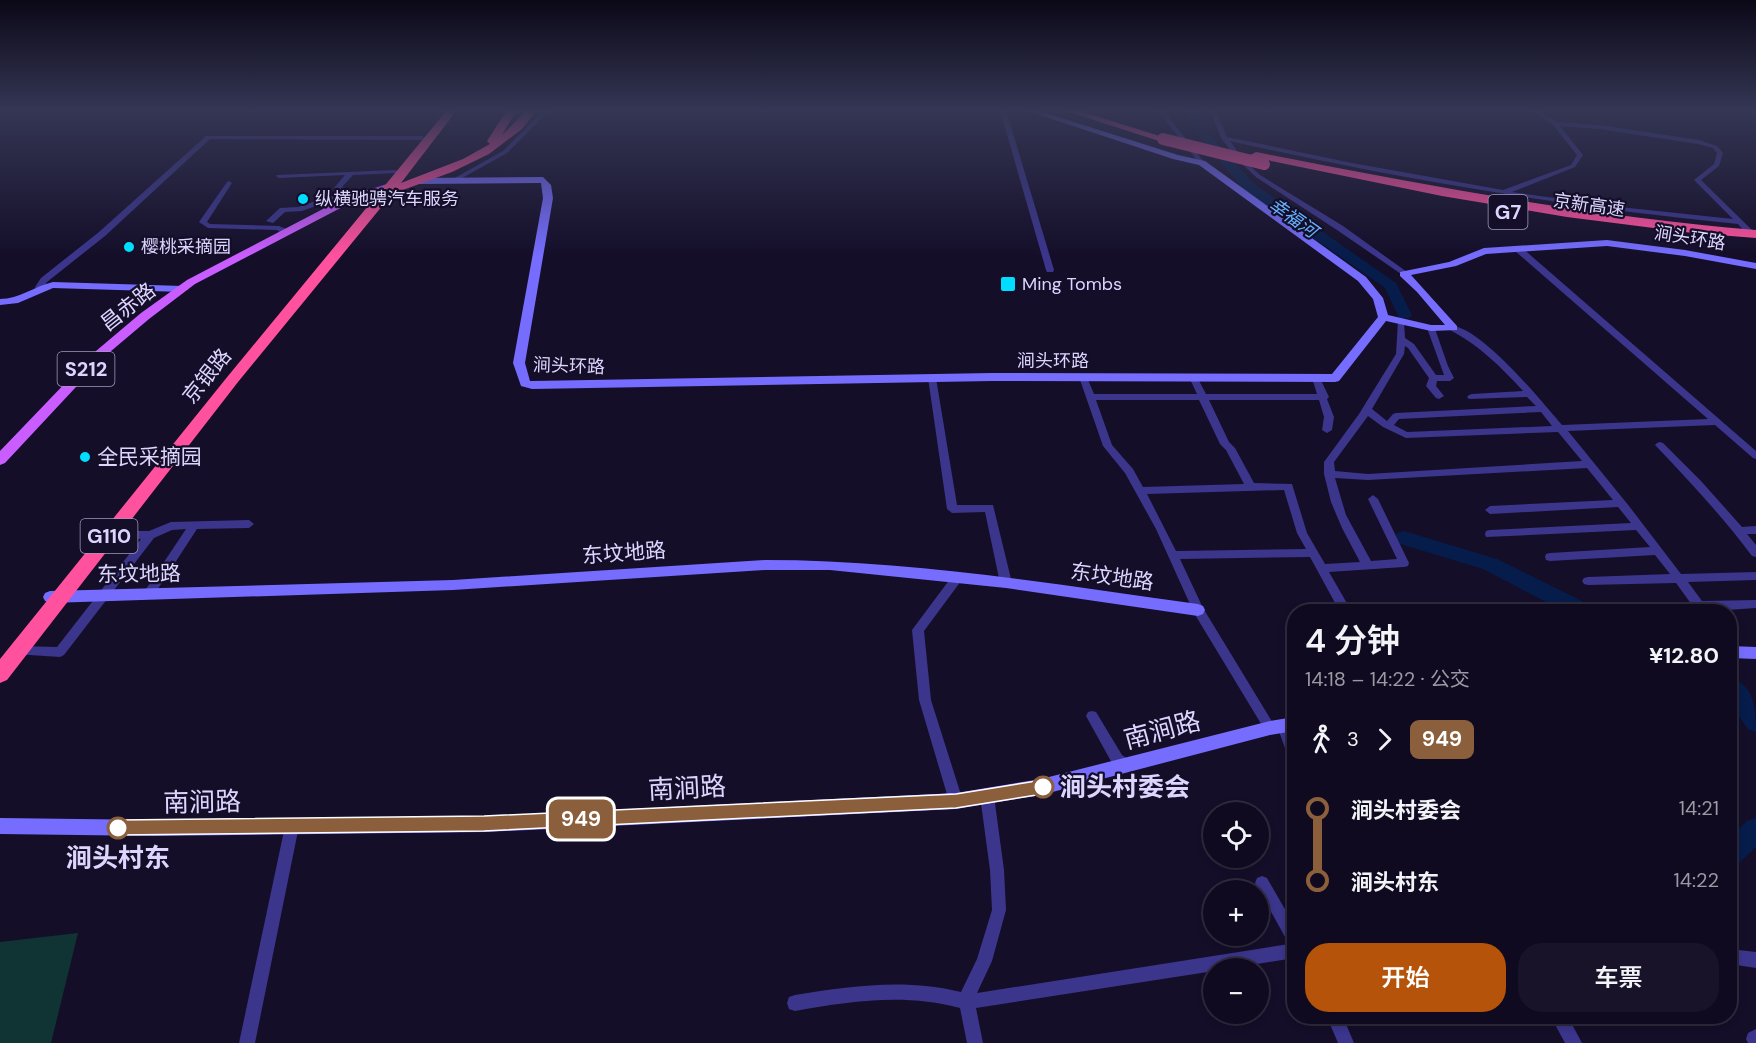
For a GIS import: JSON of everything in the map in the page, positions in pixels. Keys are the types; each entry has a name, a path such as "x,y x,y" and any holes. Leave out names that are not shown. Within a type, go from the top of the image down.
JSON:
{"highway":[{"name":"京银路","path":"386,187 407,159"},
{"name":"京银路","path":"0,674 55,597 229,379 410,159"},
{"path":"386,187 463,159"},
{"path":"386,187 419,181 475,159"},
{"name":"京新高速","path":"1255,159 1472,206 1655,232 1756,243"},
{"name":"京新高速","path":"1260,160 1464,196 1648,224 1752,232"},
{"name":"京银路","path":"0,658 111,534 214,398"}],"main road":[{"name":"昌赤路","path":"0,460 100,354 145,316 191,282 356,193 386,187"},
{"name":"昌赤路","path":"183,289 338,208 386,187"}],"street":[{"path":"39,287 44,280 111,226 184,159"},
{"path":"453,181 493,159"},
{"path":"1017,159 1050,270"},
{"path":"1185,159 1202,163"},
{"path":"1199,159 1362,279 1378,298 1383,317 1401,323 1431,328 1453,328 1471,336 1509,371 1560,428 1697,604"},
{"path":"1240,159 1258,176 1340,228 1404,274 1421,290 1453,328"},
{"path":"1318,159 1379,172 1601,208 1740,222"},
{"path":"1503,193 1574,166 1578,159"},
{"path":"1719,159 1717,165 1697,180 1752,232"},
{"path":"279,176 351,174 386,187"},
{"path":"351,174 337,188 356,193"},
{"name":"涧头环路","path":"419,181 543,180 547,184 548,198 519,363 525,383 569,385 1083,377 1335,378 1383,317"},
{"path":"229,183 203,222 208,226 279,228 286,232"},
{"path":"270,221 283,210 299,209 356,193"},
{"name":"涧头环路","path":"1404,274 1452,264 1484,251 1607,243 1685,253 1756,266"},
{"path":"1518,249 1756,456"},
{"path":"0,302 12,303 39,287 53,285 183,289"},
{"path":"1367,564 1353,540 1337,502 1329,474 1329,462 1367,410 1400,354 1401,323"},
{"path":"1431,328 1437,340 1441,364 1450,378 1433,378"},
{"path":"1400,339 1411,346 1433,378 1431,386 1439,396"},
{"path":"1083,377 1108,446 1129,471 1140,491 1198,610 1282,726"},
{"path":"1194,377 1225,444 1230,448 1251,487"},
{"path":"932,378 952,509 989,508 1006,583"},
{"path":"1316,378 1329,417 1327,430"},
{"path":"1472,397 1529,394"},
{"path":"1090,397 1324,397"},
{"path":"1389,426 1396,416 1543,409"},
{"path":"1367,410 1406,435 1717,422"},
{"path":"1660,445 1697,483 1756,553"},
{"path":"1329,474 1368,477 1590,464"},
{"path":"1140,491 1288,486 1302,533 1311,553 1341,604"},
{"path":"1321,568 1404,563 1373,499"},
{"path":"1490,510 1620,503"},
{"path":"111,534 150,535 171,526 249,524"},
{"path":"148,595 194,526"},
{"path":"1490,534 1638,526"},
{"path":"1741,533 1745,530 1756,530"},
{"path":"18,651 60,652 150,535"},
{"path":"1550,557 1656,550"},
{"path":"1173,555 1311,553"},
{"name":"东坟地路","path":"55,597 453,585 765,565 830,565 1006,583 1198,610"},
{"path":"1588,581 1756,576"},
{"path":"956,801 925,700 918,630 957,578"},
{"path":"1737,606 1756,604"},
{"path":"1737,652 1756,653"},
{"path":"1092,716 1117,759 1126,765"},
{"name":"南涧路","path":"0,826 141,828 484,824 956,801 1041,788 1282,726"},
{"path":"975,1043 966,998 984,961 999,910 997,870 987,795"},
{"path":"247,1043 292,826"},
{"path":"1269,896 1287,929"},
{"path":"795,1003 851,993 891,990 946,995 967,1002 1287,952"},
{"path":"1737,958 1756,960"},
{"path":"1338,1024 1346,1043"},
{"path":"1563,1024 1574,1043"}],"green space":[{"path":"78,933 51,1043 0,1043 0,942"}],"waterway":[{"name":"幸福河","path":"1225,159 1248,186 1391,286 1404,315"},
{"name":"幸福河","path":"1404,538 1490,564 1568,604"},
{"name":"幸福河","path":"1737,696 1756,722"},
{"name":"幸福河","path":"1737,848 1756,830"}],"bus line":[{"name":"949","path":"118,828 484,824 956,801 1043,787"}],"place":[{"name":"纵横驰骋汽车服务","path":"303,199"},
{"name":"樱桃采摘园","path":"129,247"},
{"name":"Ming Tombs","path":"1008,284"},
{"name":"全民采摘园","path":"85,457"},
{"name":"涧头村委会","path":"1043,787"},
{"name":"涧头村东","path":"118,828"}]}
